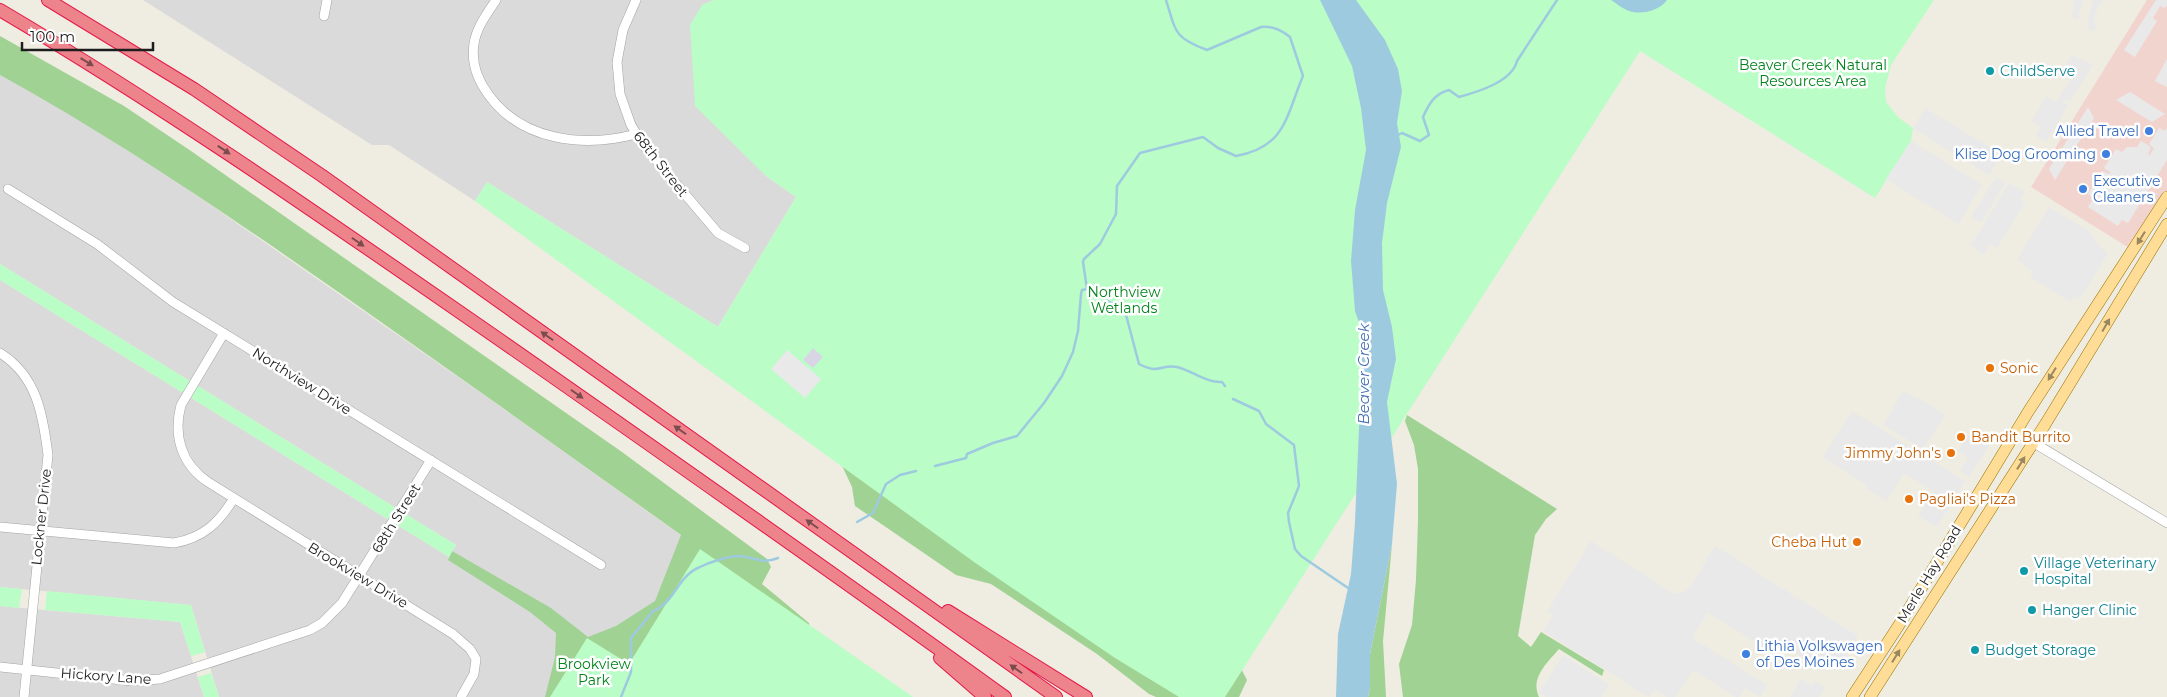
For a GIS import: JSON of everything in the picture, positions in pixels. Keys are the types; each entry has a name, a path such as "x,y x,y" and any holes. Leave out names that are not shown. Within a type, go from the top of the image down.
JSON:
{"highway":[{"path":"48,0 194,90 321,175 1056,697"},
{"path":"0,10 128,87 325,219 806,554 1005,697"},
{"path":"837,541 1086,697"},
{"path":"918,634 945,663 985,697"}],"main road":[{"name":"Merle Hay Road","path":"1852,697 1899,625 2016,432 2167,196"},
{"name":"Merle Hay Road","path":"1870,697 2033,443 2167,224"}],"street":[{"path":"324,16 328,0"},
{"path":"496,0 477,32 473,55 477,76 482,86 504,113 518,124 535,131 570,140 607,140 636,134"},
{"name":"68th Street","path":"636,0 623,30 618,62 620,94 624,110 644,146 718,233 745,248"},
{"name":"Northview Drive","path":"8,189 97,244 118,258 151,286 224,333 601,565"},
{"name":"Brookview Drive","path":"224,333 187,395 178,416 178,439 182,451 194,471 208,482 453,634 470,649 476,659 474,674 462,697"},
{"name":"Lockner Drive","path":"0,352 26,377 35,393 44,421 48,455 24,697"},
{"path":"2016,432 2167,523"},
{"name":"68th Street","path":"296,636 310,630 333,613 342,603 431,460"},
{"path":"0,528 163,543 185,541 201,535 216,524 234,498"},
{"name":"Hickory Lane","path":"0,668 132,680 160,679 296,636"}],"shaded area":[{"path":"143,0 714,0 702,5 766,176 796,197 718,327 487,182 475,201 389,145 372,145"},
{"path":"2076,0 2083,0 2078,19 2071,18"},
{"path":"2093,0 2103,0 2094,19 2096,29 2089,31 2088,21"},
{"path":"2147,0 2167,0 2167,197 2134,251 2031,187"},
{"path":"2156,0 2167,0 2167,5 2165,8 2160,6 2153,18 2157,21 2135,57 2124,50"},
{"path":"2072,55 2093,65 2070,101 2064,99 2063,102 2068,105 2046,142 2036,136 2041,127 2032,121 2046,96 2056,102 2073,75 2064,68"},
{"path":"2167,59 2167,87 2155,81"},
{"path":"0,75 69,113 179,183 487,397 700,549 630,664 550,697 219,697 191,605 0,587 0,280 449,557 456,545 0,264"},
{"path":"2130,92 2165,114 2152,122 2116,100"},
{"path":"2088,107 2094,118 2055,180 2049,169"},
{"path":"1925,108 1996,151 1992,158 1998,161 1989,175 1913,128"},
{"path":"2159,128 2165,131 2167,128 2167,160 2128,223 2122,220 2118,226 2088,207 2094,198 2088,194 2102,171 2109,174 2110,172 2104,168 2116,149 2122,152 2127,147 2137,147 2141,141 2151,147 2148,154 2150,155 2154,148 2149,144"},
{"path":"1911,141 1982,185 1958,224 1886,179"},
{"path":"1996,177 2005,183 1981,223 1971,217"},
{"path":"2009,183 2025,192 2020,199 2025,202 1997,248 1990,244 1984,254 1971,245"},
{"path":"2049,207 2091,233 2102,249 2108,253 2080,299 2074,296 2070,302 2031,277 2032,270 2017,260"},
{"path":"813,348 823,357 813,368 803,360"},
{"path":"787,350 821,379 805,398 771,369"},
{"path":"1903,392 1916,397 1945,415 1923,449 1883,425"},
{"path":"1852,411 1965,481 1937,527 1918,516 1933,491 1904,473 1886,501 1865,488 1867,485 1823,458"},
{"path":"1968,436 1978,441 1981,437 1990,443 1969,477 1960,471 1968,458 1958,451"},
{"path":"1591,541 1672,593 1682,593 1690,588 1715,546 1858,636 1839,668 1816,654 1810,662 1782,644 1775,654 1708,613 1692,638 1767,685 1760,697 1745,688 1739,697 1736,697 1693,670 1675,697 1667,697 1655,689 1649,697 1543,631 1553,615 1547,612"},
{"path":"0,606 180,622 204,697 0,697"},
{"path":"1563,655 1609,685 1602,697 1546,697 1539,693"},
{"path":"1801,679 1812,685 1814,681 1825,688 1819,697 1790,697"}],"green space":[{"name":"Northview Wetlands","path":"714,0 1934,0 1891,65 1885,88 1886,102 1899,118 1913,128 1911,141 1875,198 1640,51 1225,697 1179,697 1115,658 974,562 475,201 487,182 718,327 796,197 766,176 695,106 690,25 702,5"},
{"name":"Brookview Park","path":"0,36 124,106 622,452 767,559 771,567 762,584 809,623 810,632 657,697 545,697 555,657 556,633 530,612 448,560 452,551 551,608 588,637 616,626 655,601 681,535 218,209 89,126 0,75"},
{"path":"0,264 456,545 449,557 0,280"},
{"path":"1407,415 1557,509 1546,519 1535,535 1518,636 1531,647 1541,632 1604,670 1602,676 1559,649 1545,665 1538,677 1537,690 1539,697 1403,697 1399,664 1412,625 1418,521 1418,469 1414,445 1405,421"},
{"path":"838,457 1237,661 1247,680 1239,697 1156,697 1149,694 1097,654 991,584 956,575 855,506 852,487"},
{"path":"1392,544 1383,641 1386,697 1368,697 1370,688 1370,654"},
{"name":"Brookview Park","path":"700,549 913,697 550,697 587,638 629,664"},
{"path":"0,587 22,589 19,608 0,606"},
{"path":"47,591 191,605 205,652 191,656 180,622 45,610"},
{"path":"211,673 219,697 204,697 198,677"}],"water":[{"name":"Beaver Creek","path":"1320,0 1356,0 1385,40 1398,69 1402,91 1397,123 1401,147 1387,203 1382,243 1383,290 1392,327 1396,359 1387,402 1397,484 1392,544 1370,654 1370,688 1368,697 1336,697 1338,634 1351,574 1355,522 1363,334 1355,311 1351,261 1355,210 1366,150 1361,108 1352,66"},
{"path":"1611,0 1667,0 1660,7 1639,13 1627,10"}],"waterway":[{"path":"1166,0 1175,27 1182,37 1188,42 1207,50 1261,27 1280,30 1290,37 1303,76 1282,128 1275,137 1253,152 1236,156 1218,148 1203,137 1140,153 1117,186 1116,214 1100,244 1083,262 1087,289 1125,311 1139,364 1151,369 1177,367 1210,381 1222,382 1225,386"},
{"path":"1396,136 1402,133 1420,141 1429,135 1423,117 1430,104 1439,94 1449,90 1459,97 1493,85 1508,75 1557,0"},
{"path":"935,466 966,458 967,454 993,443 1017,436 1044,403 1062,376 1073,352 1078,331 1082,290 1087,289"},
{"path":"1233,399 1259,411 1266,424 1294,445 1299,486 1288,513 1295,549 1301,556 1351,590"},
{"path":"857,522 873,513 886,484 900,475 916,471"},
{"path":"621,697 631,672 631,638 653,611 666,602 692,571 728,557 743,556 767,561 778,558"}],"place":[{"name":"ChildServe","path":"1990,71"},
{"name":"Allied Travel","path":"2149,131"},
{"name":"Klise Dog Grooming","path":"2106,154"},
{"name":"Executive Cleaners","path":"2083,189"},
{"name":"Sonic","path":"1990,368"},
{"name":"Bandit Burrito","path":"1961,437"},
{"name":"Jimmy John's","path":"1951,453"},
{"name":"Pagliai's Pizza","path":"1909,499"},
{"name":"Cheba Hut","path":"1857,542"},
{"name":"Village Veterinary Hospital","path":"2024,571"},
{"name":"Hanger Clinic","path":"2032,610"},
{"name":"Budget Storage","path":"1975,650"},
{"name":"Lithia Volkswagen of Des Moines","path":"1746,654"}],"park label":[{"name":"Beaver Creek Natural Resources Area","path":"1813,74"}]}
